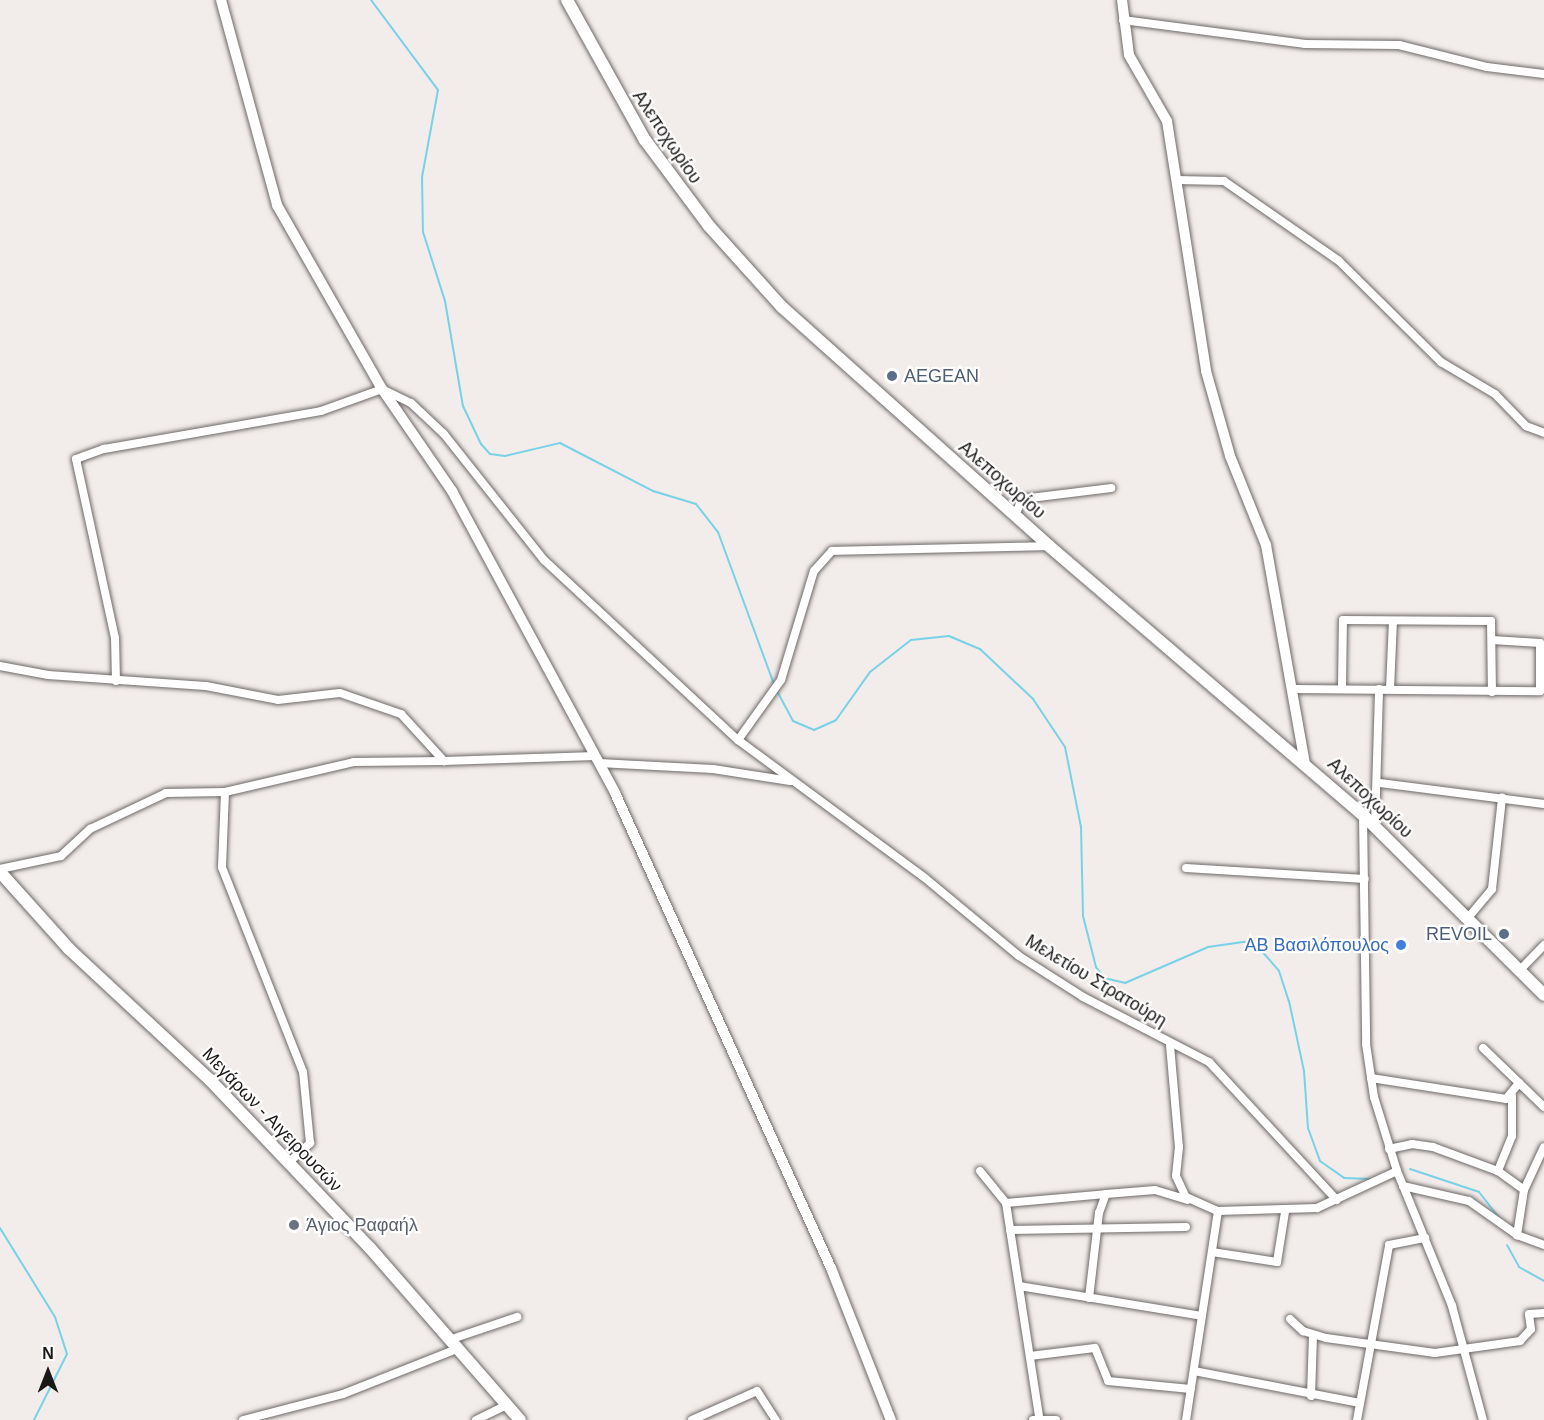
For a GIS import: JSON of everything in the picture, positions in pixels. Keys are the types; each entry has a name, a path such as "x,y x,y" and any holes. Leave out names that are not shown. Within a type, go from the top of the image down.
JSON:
{"main road":[{"name":"Αλεποχωρίου","path":"567,0 645,140 734,256 806,329 1015,516 1363,815 1519,971"},
{"name":"Μεγάρων - Αιγειρουσών","path":"0,870 69,949 180,1051 288,1163 455,1343 520,1420"},
{"path":"1519,971 1544,994"}],"street":[{"path":"222,0 271,189 382,389 452,491 597,759 831,1268 891,1420"},
{"path":"1122,0 1130,57 1165,115 1206,371 1230,456 1266,545 1294,689 1305,763"},
{"path":"1123,20 1299,43 1404,45 1487,67 1544,74"},
{"path":"1177,180 1224,182 1339,261 1441,362 1495,394 1526,426 1544,433"},
{"path":"116,681 115,638 76,459 104,449 312,413 382,389"},
{"name":"Μελετίου Στρατούρη","path":"382,389 411,403 444,434 544,560 738,740 925,878 1019,956 1170,1045 1215,1067 1337,1200"},
{"path":"1015,516 1022,500 1111,488"},
{"path":"738,740 774,694 781,680 814,571 832,550 1049,546"},
{"path":"1342,688 1343,620 1491,621 1492,692"},
{"path":"1390,689 1393,621"},
{"path":"1294,689 1540,691 1542,648 1538,641 1492,640"},
{"path":"0,666 116,681 206,686 291,701 340,693 365,706 401,714 444,761"},
{"path":"1375,826 1380,783 1379,689"},
{"path":"0,870 61,856 90,829 166,793 225,792 354,762 597,759 713,769 794,782"},
{"path":"1380,783 1544,804"},
{"path":"225,792 222,867 302,1068 310,1143 288,1163"},
{"path":"1467,919 1492,889 1502,798"},
{"path":"1363,815 1371,1078 1396,1171 1425,1238 1463,1351 1483,1420"},
{"path":"1186,868 1365,879"},
{"path":"1519,971 1544,945"},
{"path":"1170,1045 1179,1147 1176,1176 1181,1192 1194,1202"},
{"path":"1483,1048 1544,1107"},
{"path":"1371,1078 1496,1098 1512,1096"},
{"path":"1498,1171 1512,1136 1512,1096 1519,1083"},
{"path":"1389,1149 1412,1144 1433,1148 1498,1171 1524,1190"},
{"path":"1517,1234 1524,1190 1544,1147"},
{"path":"980,1171 1006,1203 1030,1356 1036,1419 1056,1420"},
{"path":"1006,1203 1155,1190 1218,1210 1285,1212 1337,1200 1396,1171"},
{"path":"1403,1186 1469,1201 1517,1234 1544,1245"},
{"path":"1089,1298 1098,1227 1106,1194"},
{"path":"1186,1420 1218,1210"},
{"path":"1212,1252 1277,1262 1285,1212"},
{"path":"1010,1230 1186,1227"},
{"path":"1357,1420 1369,1341 1389,1245 1425,1238"},
{"path":"1018,1286 1202,1316"},
{"path":"1290,1319 1313,1335 1369,1341 1435,1353 1463,1351 1520,1341 1531,1329 1529,1314 1544,1313"},
{"path":"243,1420 343,1394 517,1317"},
{"path":"1311,1396 1313,1335"},
{"path":"1030,1356 1095,1348 1108,1381 1191,1389"},
{"path":"1194,1371 1291,1387 1311,1396 1360,1403"},
{"path":"692,1420 757,1391 776,1420"},
{"path":"476,1420 507,1405"}],"waterway":[{"path":"371,0 438,90 422,177 423,232 445,301 463,406 481,444 490,454 505,456 560,443 653,491 696,504 718,532 774,684"},
{"path":"776,689 793,721 814,730 836,720 870,672 911,640 949,636 980,649 1033,699 1065,747 1081,827 1083,916 1096,967 1104,978 1125,983 1208,947 1245,942 1260,949 1279,971 1289,1001 1304,1071 1308,1128 1320,1161 1344,1178 1371,1179"},
{"path":"1410,1169 1479,1192 1502,1221"},
{"path":"0,1228 55,1317 67,1354 34,1420"},
{"path":"1507,1245 1519,1267 1544,1281"}],"place":[{"name":"AEGEAN","path":"892,376"},
{"name":"REVOIL","path":"1504,934"},
{"name":"ΑΒ Βασιλόπουλος","path":"1401,945"},
{"name":"Άγιος Ραφαήλ","path":"294,1225"}]}
